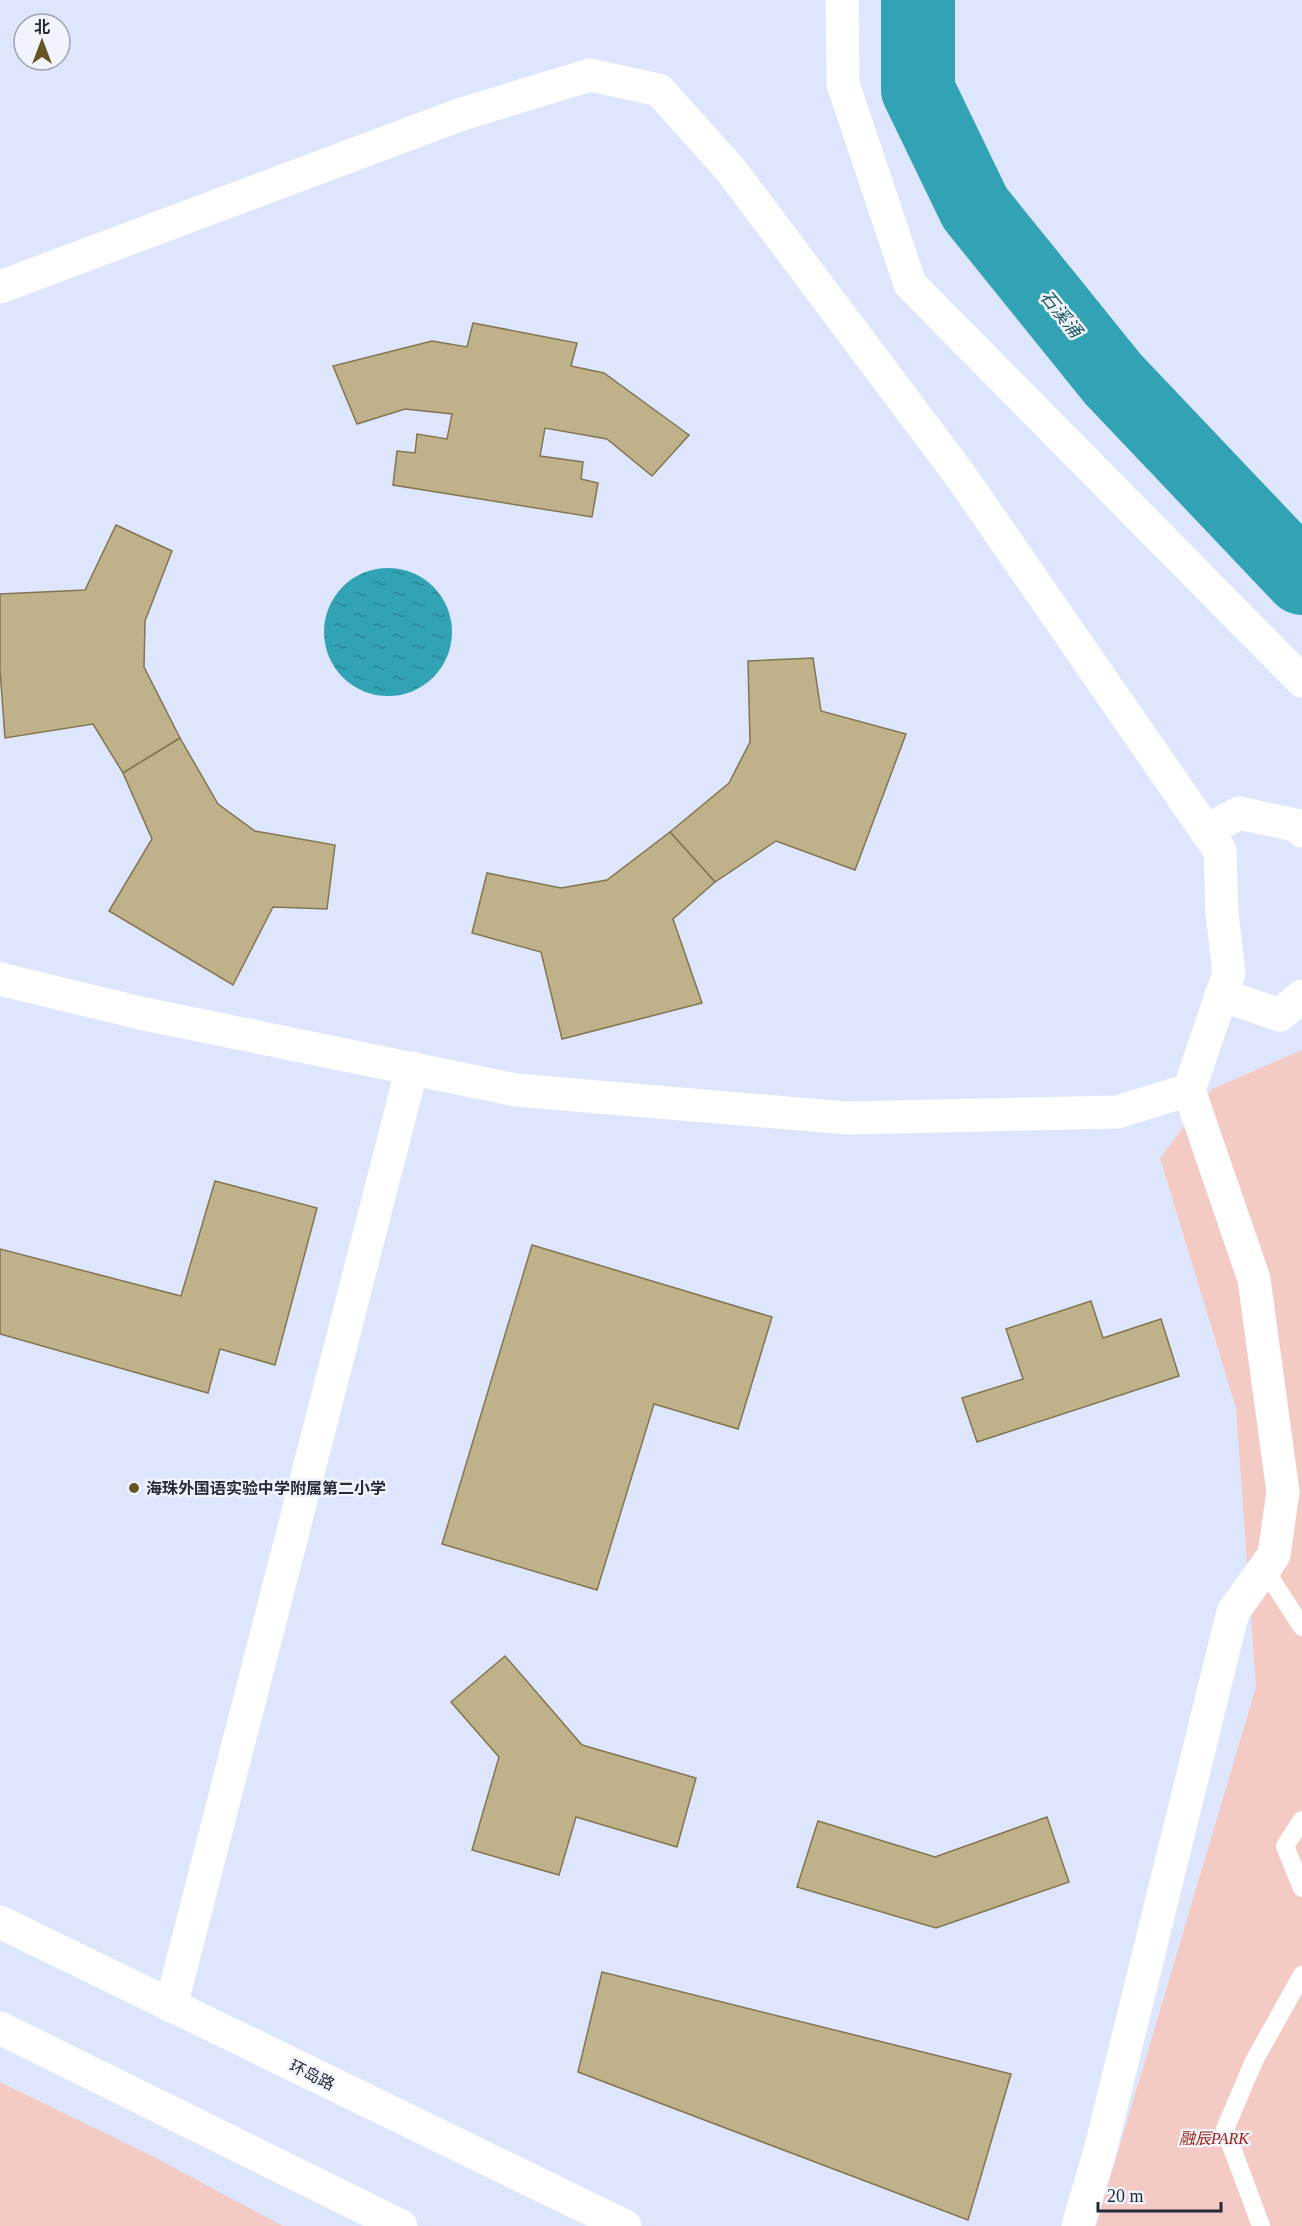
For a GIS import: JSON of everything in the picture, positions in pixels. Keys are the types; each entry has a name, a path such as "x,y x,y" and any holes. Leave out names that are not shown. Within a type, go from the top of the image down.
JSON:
{"street":[{"path":"842,0 843,84 910,284 1302,681"},
{"path":"0,287 459,115 590,75 659,90 730,169 960,475 1220,851 1222,913 1228,973 1189,1089 1254,1279 1283,1491 1274,1556 1233,1612 1104,2136 1078,2226"},
{"path":"1206,831 1239,813 1300,826 1302,831"},
{"path":"0,979 140,1013 516,1089 846,1118 1117,1112 1189,1089"},
{"path":"1221,995 1280,1015 1302,996"},
{"path":"171,2006 412,1068"},
{"name":"环岛路","path":"0,1922 624,2226"},
{"path":"0,2028 401,2226"}],"lane":[{"path":"1274,1556 1271,1579 1302,1627"},
{"path":"1302,1820 1285,1846 1302,1888"},
{"path":"1261,2226 1225,2129 1254,2061 1302,1976"}],"green space":[{"name":"融辰PARK","path":"1302,1050 1302,2226 1096,2226 1256,1687 1236,1408 1160,1158 1212,1089"},
{"path":"0,2082 152,2156 283,2226 0,2226"}],"water":[{"path":"388,568 413,573 433,587 447,607 452,632 447,657 433,677 413,691 388,696 363,691 343,677 329,657 324,632 329,607 343,587 363,573"}],"building":[{"path":"473,323 577,343 571,366 604,373 689,435 652,476 607,439 545,428 540,456 583,462 581,479 598,483 592,517 393,485 397,451 415,453 417,434 447,439 452,414 405,409 357,424 333,366 432,341 467,347"},
{"path":"116,525 172,551 145,621 144,667 180,738 123,773 93,724 5,738 0,670 0,594 85,590"},
{"path":"813,658 821,711 906,734 855,870 776,841 715,882 670,832 729,783 750,742 748,661"},
{"path":"180,738 218,804 255,831 335,845 327,909 273,907 233,985 109,911 152,839 123,773"},
{"path":"670,832 715,882 673,919 702,1003 562,1039 541,952 472,933 487,873 561,888 607,880"},
{"path":"215,1181 317,1208 275,1365 220,1349 208,1393 0,1334 0,1249 181,1296"},
{"path":"532,1245 772,1317 738,1429 654,1404 597,1590 442,1544"},
{"path":"1091,1301 1103,1338 1161,1319 1179,1376 977,1442 962,1398 1023,1379 1006,1329"},
{"path":"505,1656 582,1745 696,1778 677,1847 576,1817 559,1875 472,1850 499,1757 451,1702"},
{"path":"1047,1817 1069,1882 936,1928 797,1887 818,1821 935,1857"},
{"path":"602,1972 1011,2074 968,2220 578,2072"}],"waterway":[{"name":"石溪涌","path":"918,0 918,90 975,208 1113,379 1302,578"}],"place":[{"name":"海珠外国语实验中学附属第二小学","path":"134,1488"}]}
